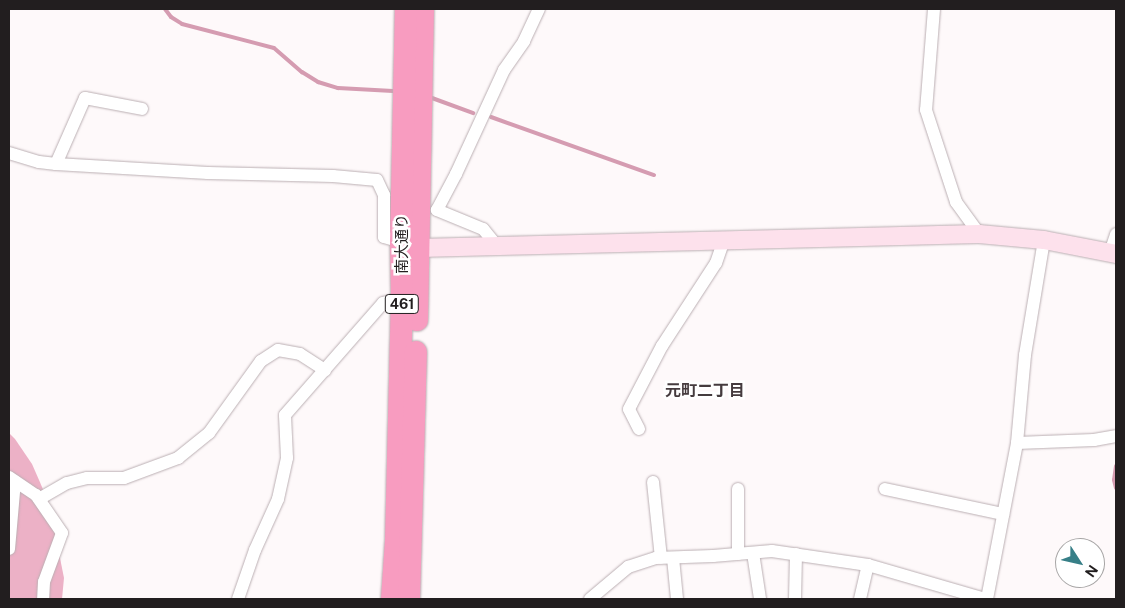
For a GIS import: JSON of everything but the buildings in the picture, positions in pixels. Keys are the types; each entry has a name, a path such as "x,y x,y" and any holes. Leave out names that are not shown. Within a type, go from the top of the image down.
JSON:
{"highway":[{"name":"南大通り","path":"406,9 410,245 409,599"},
{"name":"南大通り","path":"392,599 396,540 402,298 410,245 423,9"}],"street":[{"path":"496,246 484,229 437,210 456,174 504,70 524,41 539,9"},
{"path":"934,9 926,110 956,202 979,234"},
{"path":"56,164 85,98 142,109"},
{"path":"9,153 39,162 56,164 208,173 333,176 377,180 384,195 384,237 410,245 496,246 979,234 1044,240 1113,254 1116,234"},
{"path":"639,429 629,409 662,346 716,263 724,240"},
{"path":"590,599 628,567 667,558 772,551 868,565 986,599 1017,443 1025,355 1044,240"},
{"path":"238,599 255,550 278,499 287,458 285,415 383,303 402,298"},
{"path":"39,499 67,483 87,478 124,478 178,458 209,432 261,361 278,350 300,354 325,370"},
{"path":"1017,443 1094,440 1116,436"},
{"path":"12,479 39,499 62,533 44,582 43,599"},
{"path":"9,549 12,479"},
{"path":"653,482 667,558 677,599"},
{"path":"738,489 738,554"},
{"path":"885,489 1003,514"},
{"path":"753,553 760,599"},
{"path":"795,599 796,554"},
{"path":"860,599 868,565"}],"shaded area":[{"path":"9,433 32,464 49,503 64,578 62,599 9,599"}],"waterway":[{"path":"165,9 171,17 182,24 274,48 302,72 318,82 338,88 393,91"},
{"path":"432,98 473,113"},
{"path":"491,117 654,175"},
{"path":"1116,466 1114,480 1116,488"}],"district":[{"name":"元町二丁目","path":"705,391"}]}
